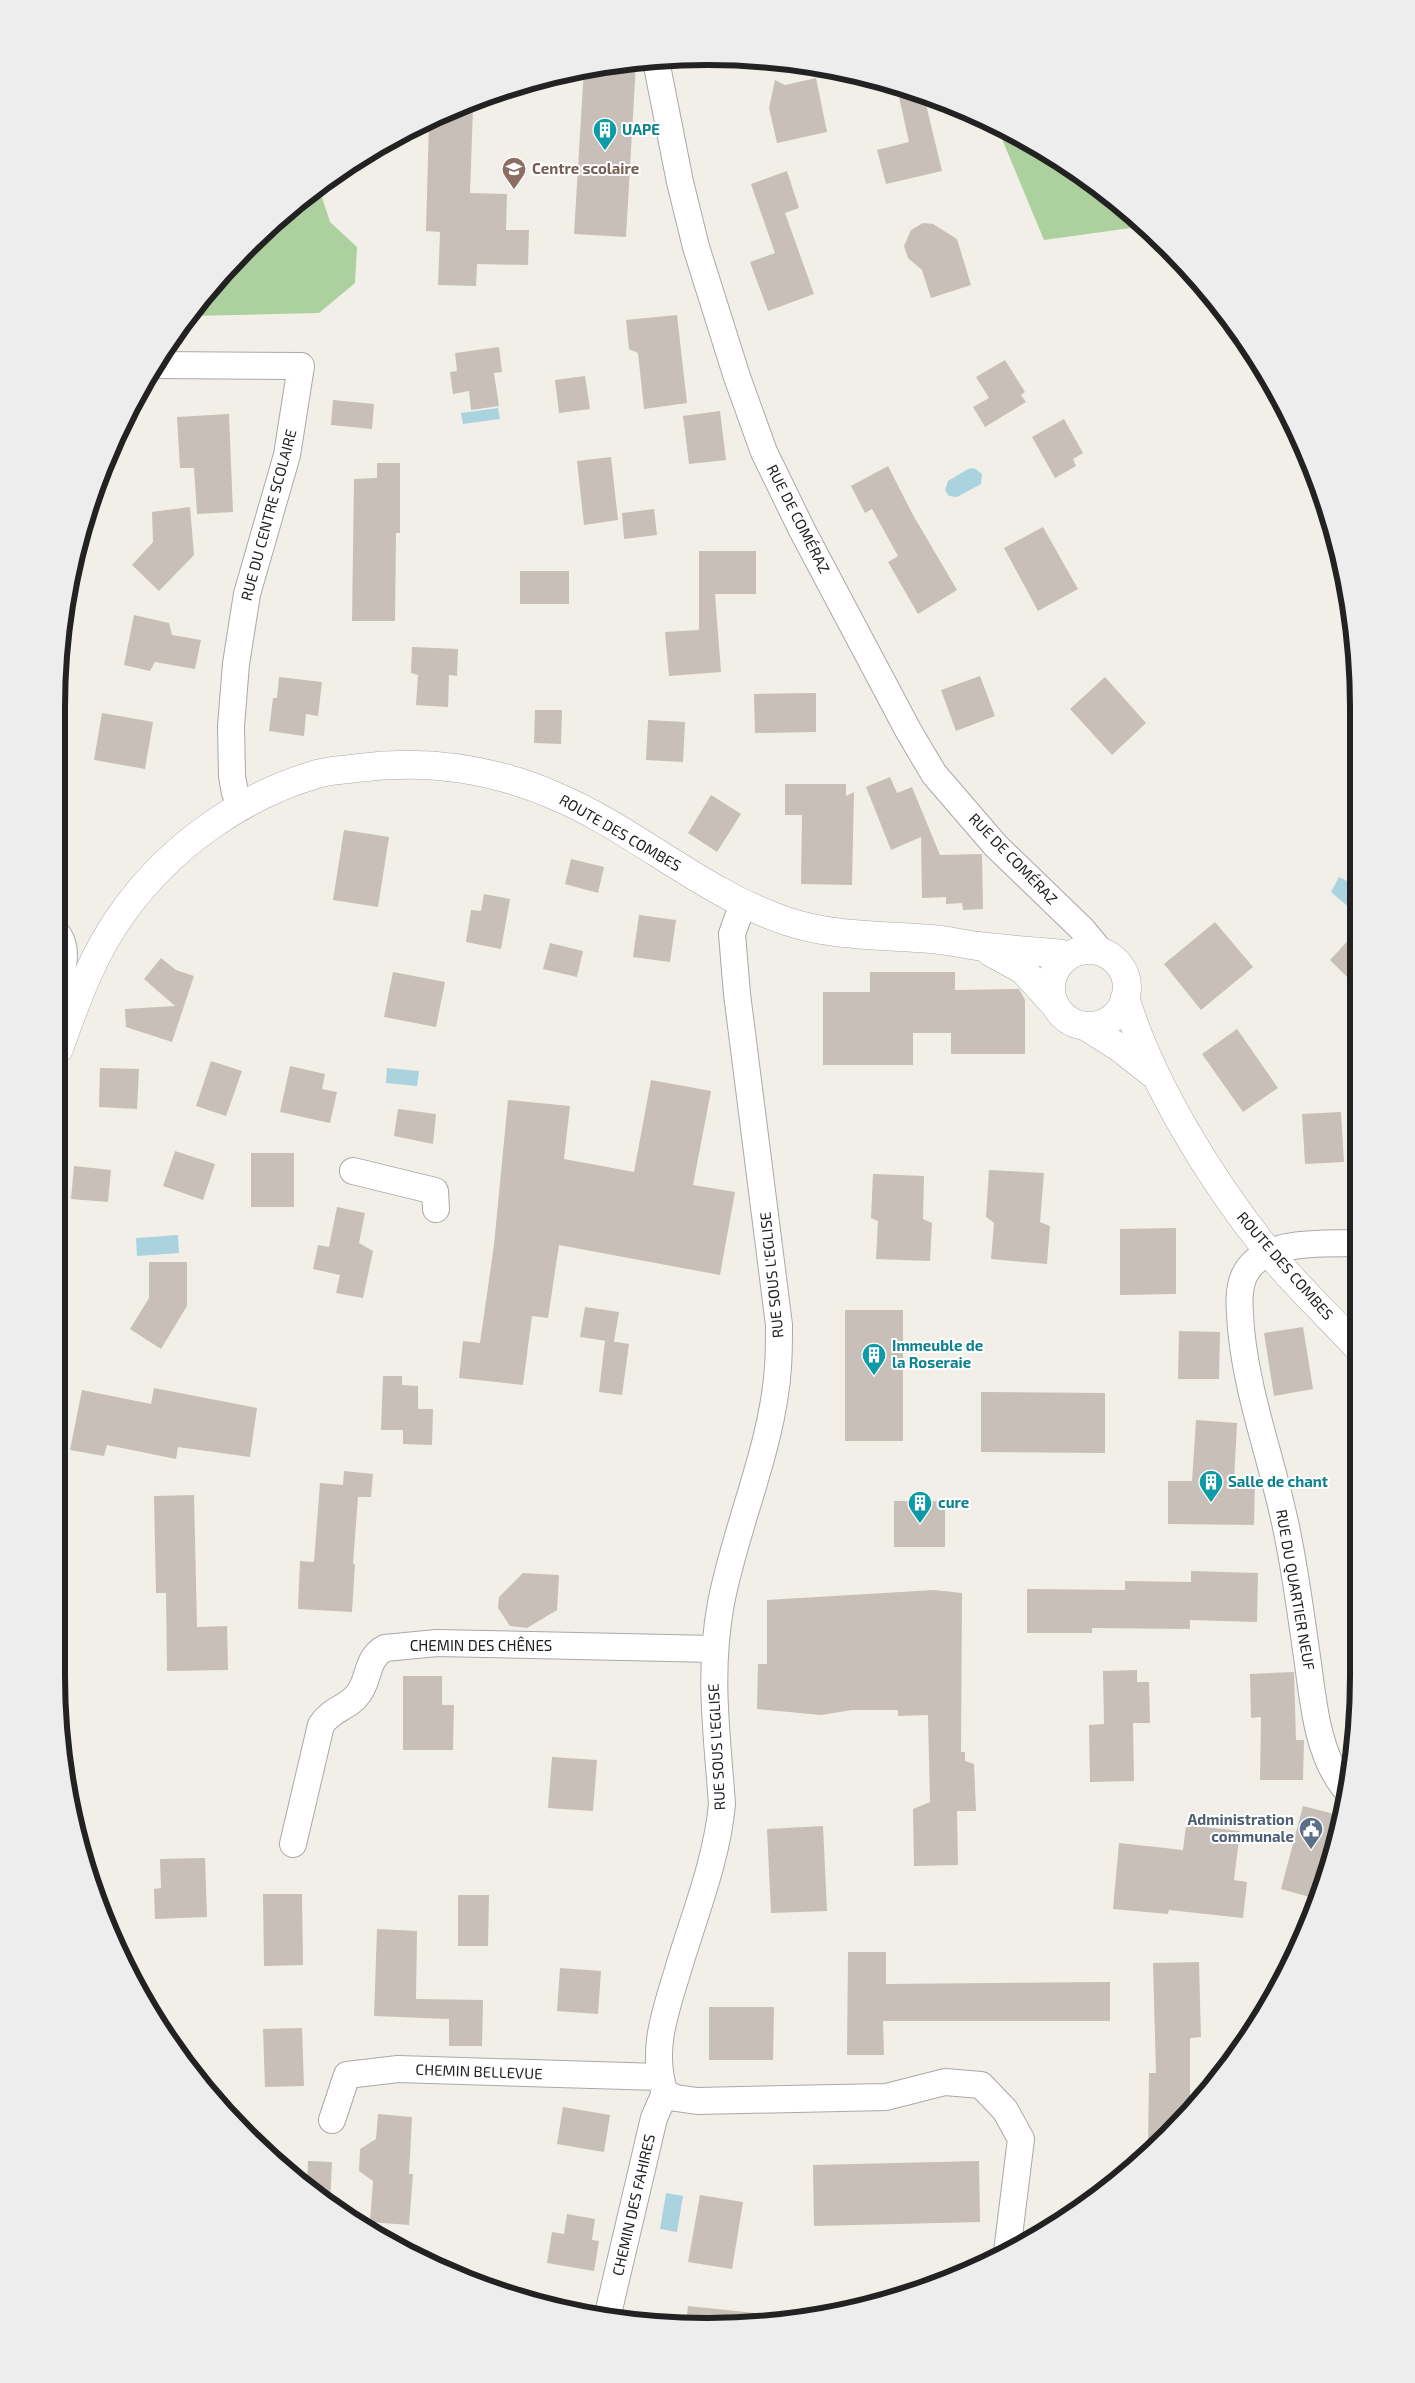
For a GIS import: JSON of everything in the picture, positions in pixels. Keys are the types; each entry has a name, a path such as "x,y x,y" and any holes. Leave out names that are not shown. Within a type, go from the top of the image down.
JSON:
{"street":[{"name":"RUE DE COMÉRAZ","path":"657,67 680,182 696,247 737,377 764,452 775,476 908,730 934,774 993,843 1082,929 1100,952"},
{"name":"RUE DU CENTRE SCOLAIRE","path":"164,365 301,366 287,455 247,594 236,664 231,726 231,763 235,793 242,807"},
{"name":"ROUTE DES COMBES","path":"65,1033 84,982 102,944 123,912 144,886 185,845 212,825 242,807 318,773 389,764 430,764 467,768 504,776 555,795 611,824 697,878 743,903 784,921 825,931 931,939 1064,956 1079,952 1100,952 1115,962 1122,971 1126,982 1125,997 1158,1079 1234,1208 1268,1252 1350,1340"},
{"name":"RUE SOUS L'EGLISE","path":"662,2085 659,2044 665,2014 721,1821 722,1804 713,1686 714,1650 726,1579 765,1441 778,1368 779,1325 737,994 732,934 743,903"},
{"name":"RUE DE COMÉRAZ","path":"1064,956 1066,914"},
{"name":"ROUTE DES COMBES","path":"977,946 1023,970 1065,1018 1085,1026 1120,1048 1158,1079"},
{"path":"1054,1004 1051,991 1052,978 1064,956"},
{"path":"1085,1026 1098,1025 1110,1020 1119,1011 1125,997"},
{"path":"353,1171 435,1191 436,1209"},
{"path":"1268,1252 1281,1248 1350,1243"},
{"name":"RUE DU QUARTIER NEUF","path":"1268,1252 1250,1268 1244,1276 1240,1289 1243,1345 1250,1393 1289,1542 1314,1707 1328,1760 1341,1782"},
{"name":"CHEMIN DES CHÊNES","path":"293,1844 321,1725 327,1716 354,1700 366,1682 371,1660 378,1652 385,1648 437,1643 714,1650"},
{"name":"CHEMIN BELLEVUE","path":"332,2120 347,2075 398,2069 662,2085"},
{"path":"662,2085 676,2098 697,2101 886,2097 945,2082 981,2085 1004,2110 1021,2139 1008,2243"},
{"name":"CHEMIN DES FAHIRES","path":"609,2310 662,2085"}],"green space":[{"path":"1001,136 1064,173 1099,198 1135,227 1044,240"},
{"path":"321,194 330,222 357,247 355,283 319,313 198,316 253,253 284,224"}],"water":[{"path":"498,408 500,419 463,424 461,413"},
{"path":"974,468 982,474 981,484 957,497 949,496 945,490 948,481 968,469"},
{"path":"1339,877 1350,882 1350,908 1331,892"},
{"path":"387,1068 419,1071 417,1086 386,1083"},
{"path":"178,1235 179,1253 137,1256 136,1238"},
{"path":"666,2193 683,2196 677,2232 660,2229"}],"building":[{"name":"UAPE","path":"636,69 626,237 574,234 583,77"},
{"path":"816,78 827,132 777,143 769,108 775,80 785,85"},
{"path":"898,94 926,104 942,171 886,184 877,150 909,142"},
{"path":"473,110 470,193 507,194 506,230 529,230 528,265 477,264 476,286 438,285 440,232 426,231 429,128"},
{"path":"787,171 799,208 785,213 814,294 768,311 750,262 775,253 751,184"},
{"path":"923,223 933,224 957,239 971,285 931,298 922,270 908,258 904,246 911,230"},
{"path":"677,315 687,403 644,409 638,353 629,349 626,320"},
{"path":"499,347 502,372 494,373 499,406 471,410 469,391 453,394 450,372 457,371 455,353"},
{"path":"1005,360 1025,392 1021,395 1026,402 985,427 973,407 989,398 976,377"},
{"path":"585,376 590,409 559,413 555,380"},
{"path":"333,400 374,404 372,429 331,425"},
{"path":"720,411 726,460 689,464 683,416"},
{"path":"229,414 233,512 197,514 194,468 180,468 177,417"},
{"path":"1064,419 1083,453 1073,459 1076,466 1055,478 1032,437"},
{"path":"611,457 618,520 584,525 577,461"},
{"path":"377,463 400,463 400,533 396,533 395,621 352,621 354,479 377,478"},
{"path":"888,466 913,515 957,590 918,614 888,562 898,556 872,509 865,513 851,486"},
{"path":"190,507 194,555 159,591 132,565 153,542 152,512"},
{"path":"654,509 657,535 624,539 622,513"},
{"path":"1043,527 1078,589 1038,611 1004,548"},
{"path":"699,551 756,551 756,594 715,594 721,672 669,676 665,632 699,630"},
{"path":"520,571 569,571 569,604 520,604"},
{"path":"134,615 169,623 172,635 201,640 195,669 155,662 150,671 124,665"},
{"path":"412,647 458,649 457,676 449,675 448,707 416,705 418,675 411,673"},
{"path":"980,676 995,716 956,731 941,690"},
{"path":"279,677 322,682 318,716 306,714 304,736 269,731 273,698 277,698"},
{"path":"1105,677 1146,723 1112,755 1070,709"},
{"path":"816,693 816,732 755,733 754,694"},
{"path":"535,710 562,710 561,744 534,743"},
{"path":"102,713 153,722 145,769 94,760"},
{"path":"648,720 685,722 683,762 646,760"},
{"path":"890,777 897,793 912,787 940,855 982,854 983,909 963,910 962,903 946,904 946,897 922,898 921,837 891,850 866,787"},
{"path":"785,784 846,784 846,796 854,792 852,885 801,884 802,815 785,815"},
{"path":"711,795 741,814 717,852 688,833"},
{"path":"344,830 389,837 378,907 333,900"},
{"path":"571,859 604,867 598,893 565,884"},
{"path":"484,894 510,899 501,949 466,942 471,910 481,911"},
{"path":"639,915 676,920 670,962 633,957"},
{"path":"1215,922 1253,967 1201,1010 1164,964"},
{"path":"1350,939 1350,980 1330,960"},
{"path":"550,943 583,951 577,977 543,969"},
{"path":"161,958 176,970 194,976 172,1042 126,1027 125,1009 175,1006 144,979"},
{"path":"393,972 445,982 436,1027 384,1017"},
{"path":"870,972 955,972 955,990 1019,989 1025,1000 1025,1054 951,1054 951,1033 913,1033 913,1065 823,1065 823,992 870,992"},
{"path":"1237,1029 1278,1088 1243,1112 1202,1054"},
{"path":"211,1061 242,1071 226,1116 196,1106"},
{"path":"290,1066 325,1074 322,1089 337,1092 330,1123 280,1112"},
{"path":"100,1068 139,1069 137,1109 99,1107"},
{"path":"651,1080 711,1091 693,1185 735,1192 720,1275 559,1245 548,1318 532,1316 523,1385 459,1378 463,1341 480,1343 494,1245 508,1100 570,1106 564,1159 634,1172"},
{"path":"398,1109 436,1114 433,1144 394,1136"},
{"path":"1341,1112 1344,1162 1305,1164 1302,1114"},
{"path":"175,1151 215,1164 203,1200 163,1186"},
{"path":"251,1153 294,1153 294,1207 251,1207"},
{"path":"74,1166 111,1170 108,1202 71,1199"},
{"path":"989,1170 1044,1173 1040,1222 1050,1226 1047,1264 991,1259 994,1223 986,1217"},
{"path":"873,1174 924,1176 923,1219 932,1223 930,1261 876,1259 878,1221 871,1218"},
{"path":"337,1207 365,1213 359,1243 373,1251 363,1298 336,1293 340,1275 313,1269 318,1245 329,1247"},
{"path":"1176,1228 1176,1294 1120,1295 1120,1229"},
{"path":"149,1262 187,1262 187,1306 161,1349 130,1329 149,1298"},
{"path":"585,1307 619,1312 614,1342 580,1337"},
{"name":"Immeuble de la Roseraie","path":"845,1310 903,1310 903,1441 845,1441"},
{"path":"1303,1327 1313,1389 1274,1396 1264,1333"},
{"path":"1179,1331 1220,1332 1219,1379 1178,1379"},
{"path":"605,1340 629,1344 622,1395 599,1392"},
{"path":"383,1376 402,1376 402,1385 418,1386 418,1409 433,1409 432,1445 403,1444 403,1430 381,1430"},
{"path":"154,1388 257,1408 250,1457 178,1447 176,1459 107,1445 104,1456 70,1450 82,1390 151,1404"},
{"name":"Immeuble de la Roseraie","path":"981,1392 1105,1393 1105,1453 981,1452"},
{"path":"1196,1420 1237,1423 1234,1482 1255,1482 1254,1525 1168,1524 1168,1481 1192,1481"},
{"path":"344,1471 373,1474 371,1497 358,1497 353,1564 355,1564 352,1612 298,1609 300,1561 314,1562 320,1483 343,1485"},
{"path":"194,1495 197,1627 227,1626 228,1670 167,1671 166,1593 156,1593 154,1496"},
{"name":"cure","path":"894,1501 945,1501 945,1547 894,1547"},
{"path":"1191,1571 1258,1573 1257,1622 1190,1620 1190,1629 1092,1628 1092,1633 1027,1633 1027,1589 1125,1590 1125,1581 1191,1582"},
{"path":"523,1573 559,1575 557,1610 527,1628 510,1626 498,1608 499,1597"},
{"path":"934,1590 962,1593 961,1752 965,1752 965,1761 974,1764 976,1811 957,1811 958,1865 914,1866 913,1809 930,1802 928,1715 898,1716 898,1710 852,1710 821,1715 757,1709 758,1664 767,1664 767,1600"},
{"path":"1137,1670 1137,1682 1149,1682 1150,1723 1133,1723 1134,1781 1090,1782 1089,1725 1104,1724 1103,1671"},
{"path":"1294,1672 1296,1740 1304,1740 1303,1780 1260,1780 1261,1717 1251,1718 1250,1674"},
{"path":"403,1676 442,1676 442,1705 454,1705 453,1750 403,1750"},
{"path":"552,1757 597,1760 593,1811 548,1808"},
{"name":"Administration communale","path":"1303,1806 1335,1814 1310,1897 1281,1889"},
{"path":"1186,1825 1240,1831 1234,1880 1247,1882 1243,1918 1169,1910 1168,1914 1113,1909 1119,1843 1183,1850"},
{"path":"823,1826 827,1911 771,1913 767,1829"},
{"path":"205,1858 207,1917 155,1919 154,1889 161,1888 160,1859"},
{"path":"263,1894 302,1894 303,1965 264,1966"},
{"path":"458,1895 489,1895 488,1946 458,1946"},
{"path":"377,1929 417,1931 416,1999 483,2000 482,2046 449,2046 449,2019 374,2016"},
{"path":"848,1952 886,1952 886,1984 1110,1982 1110,2021 883,2021 884,2055 847,2055"},
{"path":"1199,1962 1201,2037 1190,2038 1190,2100 1148,2143 1149,2073 1156,2073 1153,1963"},
{"path":"560,1968 601,1971 598,2014 557,2011"},
{"path":"709,2007 774,2007 773,2060 709,2060"},
{"path":"302,2028 304,2086 265,2087 263,2029"},
{"path":"563,2107 610,2115 604,2152 557,2144"},
{"path":"378,2114 412,2117 409,2174 413,2174 409,2225 370,2222 373,2181 359,2171 360,2149 376,2139"},
{"path":"308,2161 332,2162 330,2195 307,2178"},
{"path":"979,2161 980,2222 814,2226 813,2165"},
{"path":"700,2195 743,2202 732,2269 688,2262"},
{"path":"567,2214 595,2219 592,2240 599,2241 594,2271 547,2263 552,2232 564,2234"},
{"path":"688,2306 755,2313 755,2317 750,2317 687,2318"}],"place":[{"name":"UAPE","path":"605,151"},
{"name":"Centre scolaire","path":"514,190"},
{"name":"Immeuble de la Roseraie","path":"874,1376"},
{"name":"Salle de chant","path":"1211,1503"},
{"name":"cure","path":"920,1524"},
{"name":"Administration communale","path":"1311,1850"}]}
